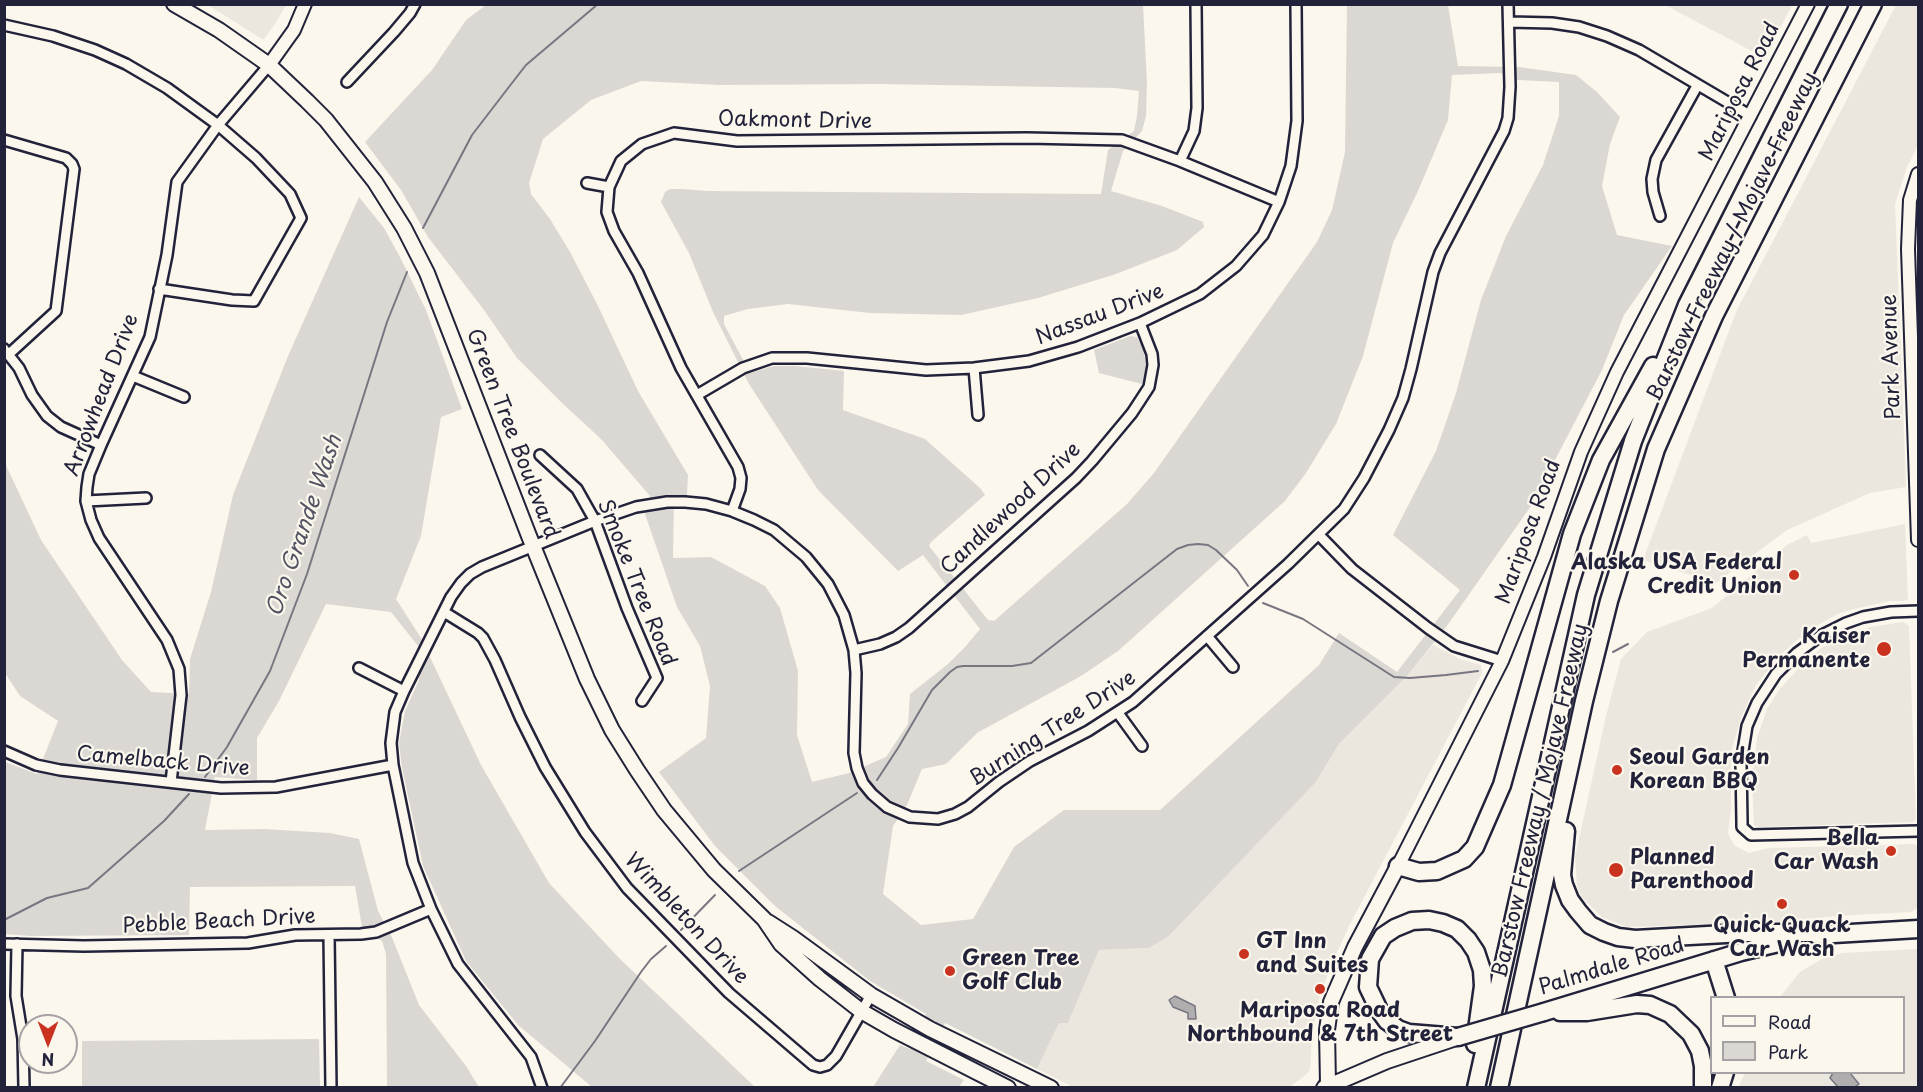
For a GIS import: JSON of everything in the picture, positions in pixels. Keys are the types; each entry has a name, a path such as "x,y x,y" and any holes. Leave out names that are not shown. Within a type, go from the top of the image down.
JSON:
{"highway":[{"name":"Barstow Freeway / Mojave Freeway","path":"1476,1088 1586,595 1633,441 1687,305 1839,4"},
{"name":"Barstow Freeway / Mojave Freeway","path":"1500,1088 1584,701 1609,601 1656,449 1714,316 1873,4"},
{"path":"1398,866 1419,872 1437,871 1464,859 1474,847 1502,785 1572,534 1601,460 1687,305"},
{"path":"1584,701 1564,842 1562,875 1570,900 1590,925 1618,937 1635,939 1744,933 1825,933"},
{"path":"1458,1037 1409,1034 1387,1021 1378,1010 1368,987 1370,959 1383,936 1395,928 1412,921 1443,922 1457,929 1476,952 1482,970 1483,986 1469,1088"},
{"name":"Palmdale Road","path":"1458,1037 1767,945 1825,933 1918,929"},
{"path":"1714,960 1725,996"},
{"path":"1510,1088 1525,975"},
{"path":"1544,1011 1587,1012 1637,1004 1662,1009 1684,1026 1697,1044 1703,1066 1703,1088"}],"main road":[{"name":"Green Tree Boulevard","path":"174,4 219,30 269,65 326,120 375,182 410,238 427,273 587,679 612,730 664,810 714,870 764,919 781,944 861,1011 1008,1088"},
{"name":"Arrowhead Drive","path":"269,65 294,30 305,4"},
{"name":"Mariposa Road","path":"1326,1087 1326,1030 1331,1002 1346,965 1502,661 1544,557 1581,452 1617,372 1808,4"},
{"name":"Park Avenue","path":"1918,174 1910,200 1913,249 1918,540"},
{"name":"Green Tree Boulevard","path":"764,919 794,938 871,995 930,1029 1050,1088"},
{"name":"Palmdale Road","path":"1326,1087 1387,1061 1458,1037"}],"street":[{"path":"347,82 394,32 415,4"},
{"path":"1180,161 1194,131 1197,108 1196,4"},
{"name":"Nassau Drive","path":"697,396 743,368 772,358 807,358 926,370 974,368 1029,361 1078,347 1140,324 1200,294 1236,266 1263,235 1279,202 1291,166 1297,121 1296,4"},
{"name":"Burning Tree Drive","path":"542,1088 531,1057 458,964 431,909 413,862 393,765 392,725 404,691 461,583 482,567 595,521 636,507 667,502 706,504 732,511 774,530 806,556 828,584 843,615 854,650 856,673 854,753 863,783 886,807 910,817 938,819 956,814 1030,761 1088,731 1133,702 1319,535 1344,509 1364,478 1389,430 1406,388 1433,272 1440,253 1504,131 1509,104 1508,4"},
{"path":"1509,22 1552,23 1579,27 1607,36 1639,50 1751,116"},
{"path":"4,25 53,36 95,50 167,88 218,124 256,158 290,194 301,218 254,301 159,289"},
{"name":"Arrowhead Drive","path":"171,782 181,695 179,669 167,640 99,538 86,501 89,474 150,337 167,255 177,182 218,124 269,65"},
{"path":"1660,216 1652,179 1656,160 1697,86"},
{"name":"Oakmont Drive","path":"732,511 740,489 741,478 738,467 666,339 638,273 614,231 608,212 609,187 621,161 642,144 674,133 737,141 1027,138 1122,140 1279,202"},
{"path":"4,140 66,158 74,169 56,311 7,352 47,416 61,427 101,445"},
{"path":"587,183 609,187"},
{"name":"Candlewood Drive","path":"854,650 880,644 909,628 1092,461 1132,413 1149,387 1153,364 1152,354 1140,324"},
{"path":"974,368 978,415"},
{"path":"133,376 184,397"},
{"name":"Smoke Tree Road","path":"540,455 578,489 595,521 627,608 657,678 642,701"},
{"path":"86,501 146,498"},
{"path":"1319,535 1352,569 1454,646 1502,661"},
{"path":"1918,611 1891,612 1863,617 1821,636 1797,653 1776,674 1755,707 1747,726 1741,763 1743,828 1751,835 1918,831"},
{"name":"Wimbleton Drive","path":"444,612 483,638 545,767 592,841 627,888 729,993 813,1065 820,1067 827,1065 836,1056 871,995"},
{"path":"1207,636 1233,667"},
{"path":"359,668 404,691"},
{"path":"1118,712 1142,746"},
{"name":"Camelback Drive","path":"4,751 36,765 60,770 221,788 276,787 393,765"},
{"name":"Pebble Beach Drive","path":"4,944 84,946 248,943 295,935 362,934 376,932 431,909"},
{"path":"329,935 331,1088"},
{"path":"17,944 16,996 24,1039 24,1088"}],"shaded area":[{"path":"1665,4 1792,5 1765,58"},
{"path":"208,5 286,5 275,24 262,39"},
{"path":"1896,5 1918,5 1918,145 1907,167 1895,204 1906,487 1870,493 1787,530 1716,583 1643,560 1736,312"},
{"path":"1905,524 1908,599 1854,609 1838,614 1820,624 1805,633 1780,655 1756,685 1742,715 1731,752 1731,809 1728,834 1735,846 1749,853 1769,848 1915,844 1917,847 1918,906 1916,909 1911,912 1766,923 1627,927 1602,917 1581,897 1577,885 1575,857 1621,659 1647,632 1712,608 1787,545 1807,535 1811,543"},
{"path":"1903,622 1909,626 1916,819 1913,822 1759,827 1754,825 1752,779 1757,738 1767,709 1779,690 1807,659 1823,647 1870,627"},
{"path":"1433,645 1460,659 1481,665 1482,673 1337,952 1320,994 1312,1037 1310,1070 1306,1075 1289,1087 1075,1088 1037,1069 1059,1023 1068,1023 1099,950 1149,948 1169,936 1316,782 1339,744 1407,676"},
{"path":"1918,949 1918,1087 1738,1088 1745,1074 1905,1074 1905,996 1781,996 1800,972 1822,959 1842,953"},
{"path":"1175,996 1195,1006 1196,1019 1188,1019 1188,1013 1173,1007 1169,1000"},
{"path":"1832,1074 1851,1074 1859,1084 1855,1087 1838,1087 1830,1078"}],"green space":[{"path":"486,5 1143,5 1147,83 1146,116 1142,131 1123,151 1111,191 1162,206 1203,222 1204,227 1177,250 1116,274 1038,298 961,315 870,313 788,304 748,309 724,316 724,324 750,373 774,366 844,371 843,410 925,439 980,488 985,495 929,546 988,620 994,621 1127,504 1154,473 1317,242 1332,210 1345,152 1347,5 1448,5 1458,66 1519,67 1576,75 1597,92 1620,117 1610,144 1602,186 1617,235 1672,246 1624,315 1602,370 1531,506 1444,630 1407,676 1339,744 1316,782 1169,936 1149,948 1099,950 1068,1023 1059,1023 1037,1069 945,1023 926,1061 964,1080 959,1087 873,1087 900,1045 910,1049 926,1014 870,981 775,906 715,846 659,772 706,738 710,686 700,646 677,607 645,514 650,496 601,439 517,358 484,310 428,237 401,190 365,142 432,70 466,20","holes":["1500,73 1518,80 1559,82 1559,116 1543,165 1506,236 1481,300 1456,393 1436,451 1393,535 1460,590 1397,672 1339,633 1319,665 1160,810 1064,810 1014,847 973,919 921,925 883,894 893,826 907,805 922,769 946,764 977,733 1081,676 1118,651 1285,501 1306,473 1336,424 1363,356 1393,243 1448,120 1452,75","641,81 720,85 879,84 1115,88 1139,91 1134,131 1108,150 1101,194 683,189 670,189 665,192 661,202 689,253 713,312 749,384 818,490 898,571 923,555 980,629 948,664 910,694 908,724 886,757 849,773 812,782 797,735 798,671 780,608 765,586 711,557 673,558 674,496 687,495 688,475 638,391 570,252 550,219 531,194 529,183 543,139 591,100"]},
{"path":"359,197 384,228 426,310 462,409 441,417 421,536 396,599 421,638 481,765 549,883 619,958 755,1087 592,1087 518,1025 466,961 423,866 402,768 399,743 405,711 419,680 418,646 391,612 326,604 279,701 257,738 257,780 215,777 205,830 264,829 330,833 359,839 378,911 391,935 419,1005 466,1066 479,1087 387,1087 386,954 382,941 362,927 355,886 190,887 189,935 30,936 5,934 5,762 37,774 58,721 20,696 5,673 4,461 41,540 122,660 151,692 189,694 190,659 211,592 233,495 288,356"},
{"path":"1130,336 1137,337 1144,350 1146,368 1142,384 1099,373 1094,350"},
{"path":"319,1039 320,1087 82,1087 82,1041"}],"waterway":[{"name":"Oro Grande Wash","path":"423,228 472,135 526,65 598,4"},
{"name":"Oro Grande Wash","path":"205,777 227,747 270,671 307,574 387,322 407,272"},
{"path":"877,780 932,690 950,672 963,666 1012,666 1031,663 1177,549 1188,545 1208,545 1237,570 1248,586"},
{"path":"1263,603 1303,619 1394,677 1410,678 1478,671"},
{"path":"1613,652 1628,644"},
{"path":"739,871 857,793"},
{"name":"Oro Grande Wash","path":"4,920 47,898 88,888 164,821 189,794"},
{"path":"681,930 715,895"},
{"path":"560,1088 641,972 651,959 666,946"}],"place":[{"name":"Alaska USA Federal Credit Union","path":"1794,575"},
{"name":"Kaiser Permanente","path":"1884,649"},
{"name":"Seoul Garden Korean BBQ","path":"1617,770"},
{"name":"Bella Car Wash","path":"1891,851"},
{"name":"Planned Parenthood","path":"1616,870"},
{"name":"Quick Quack Car Wash","path":"1782,904"},
{"name":"GT Inn and Suites","path":"1244,954"},
{"name":"Green Tree Golf Club","path":"950,971"},
{"name":"Mariposa Road Northbound & 7th Street","path":"1320,989"}]}
